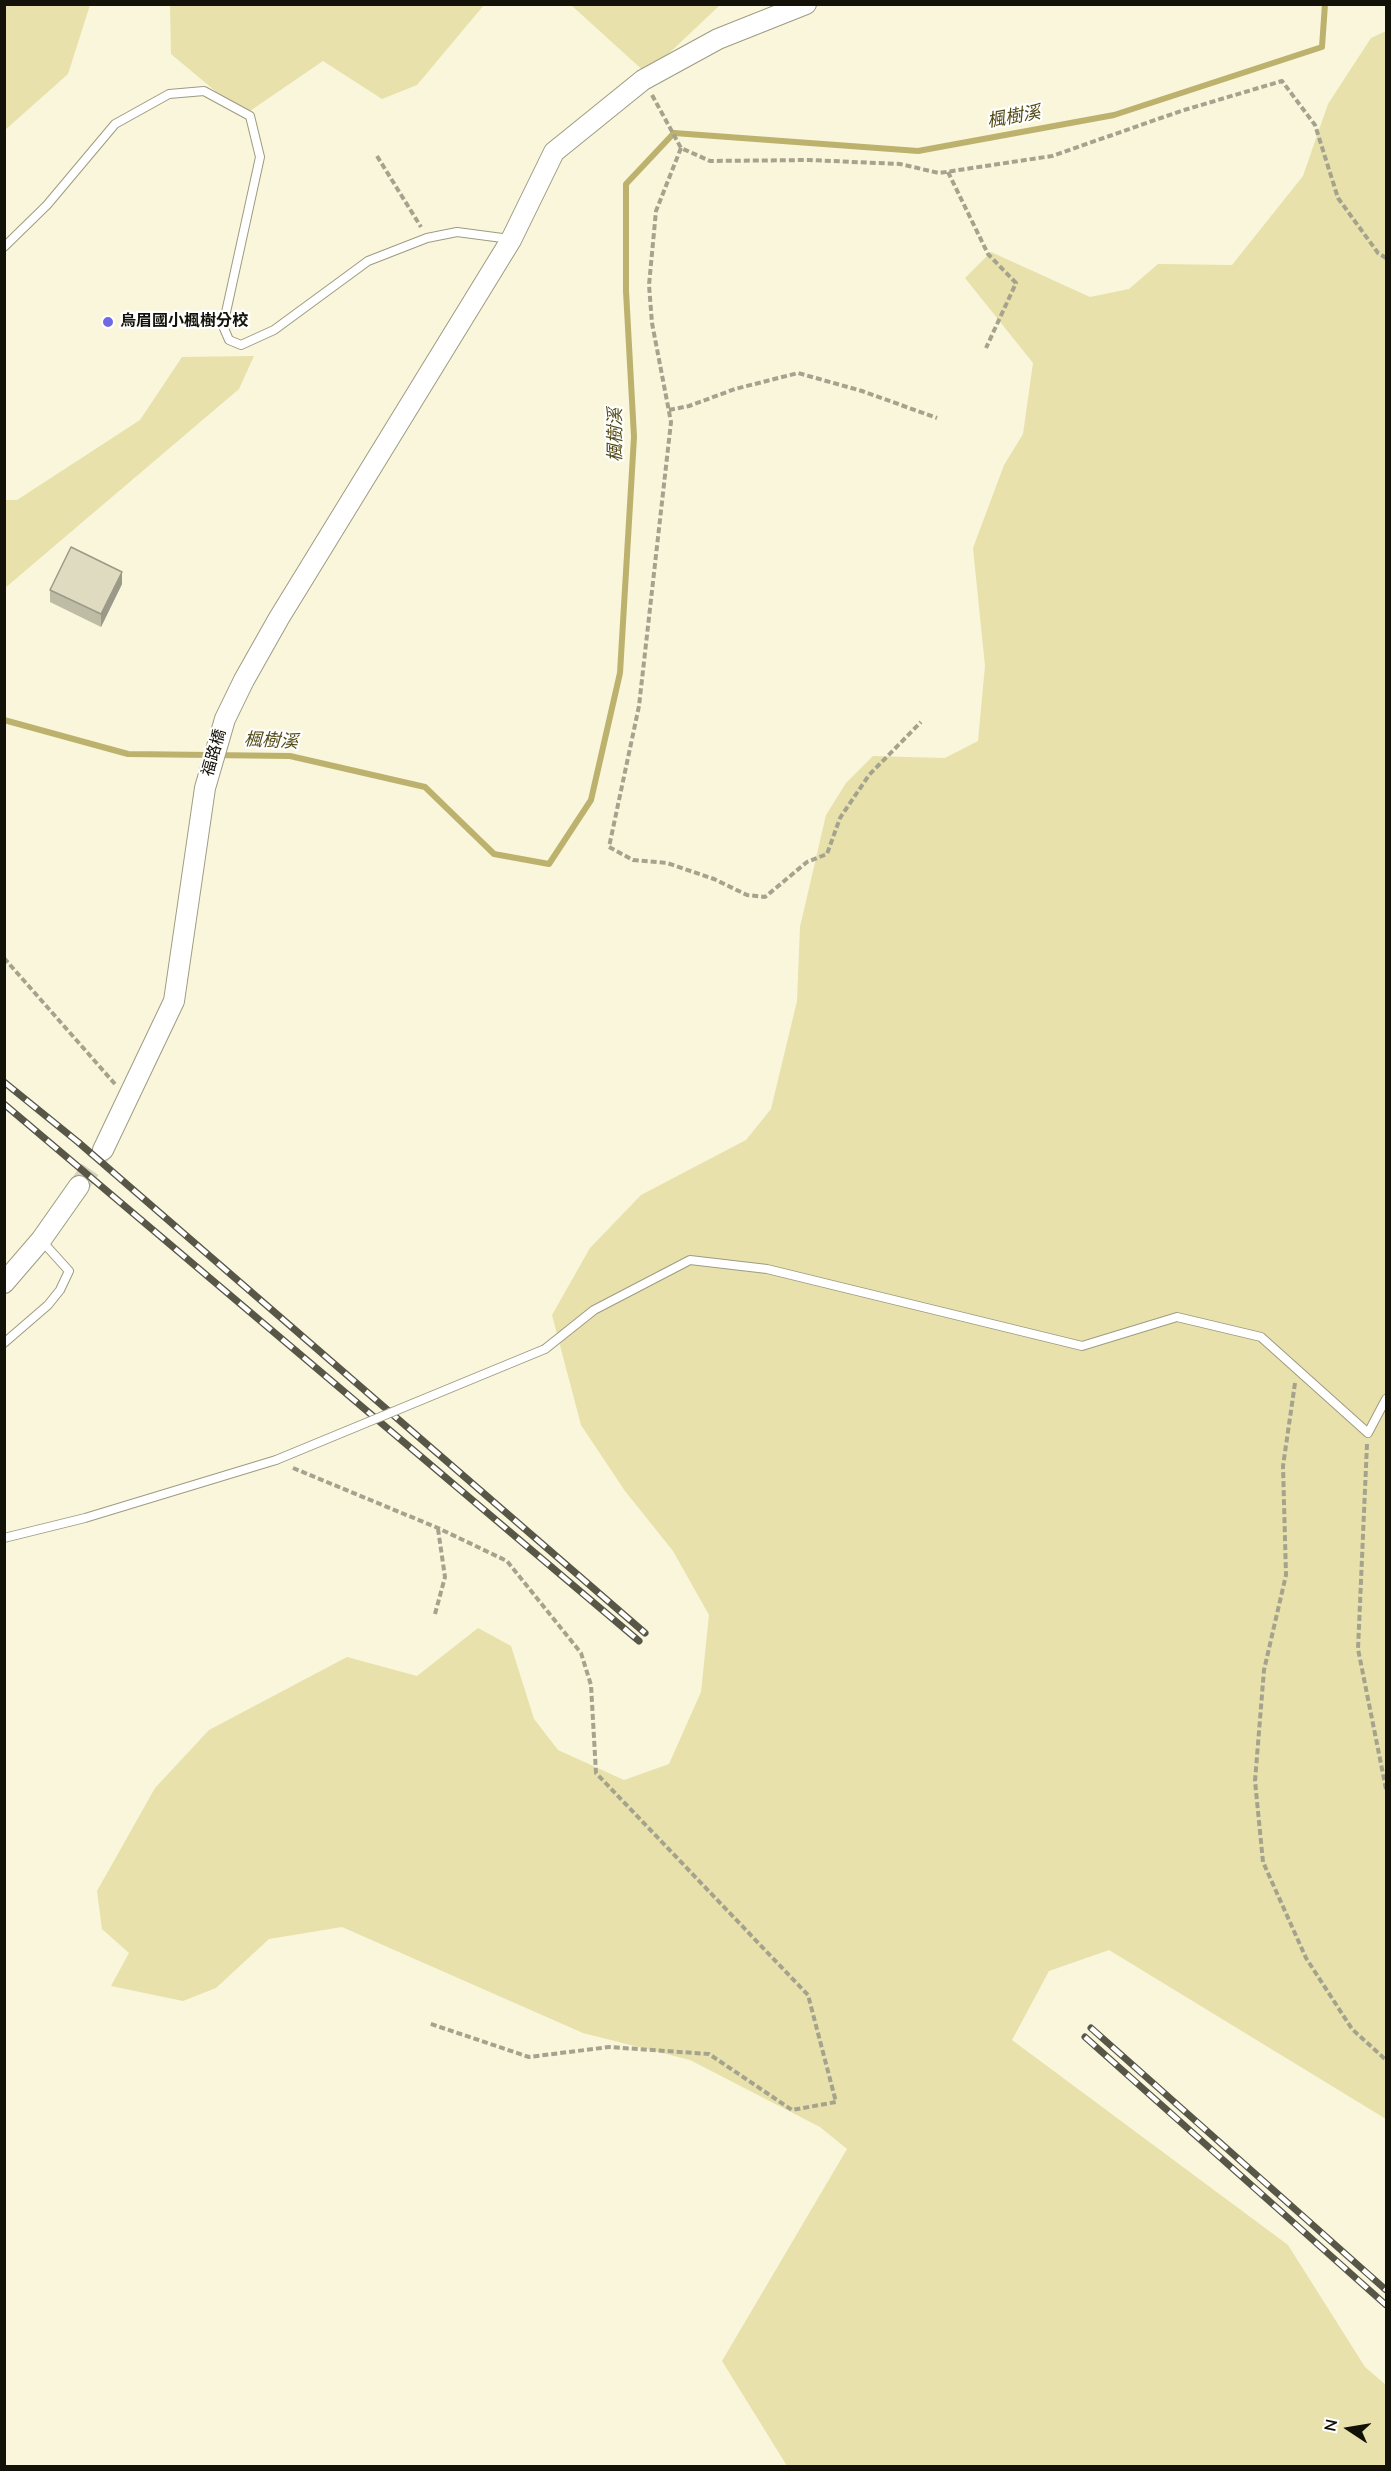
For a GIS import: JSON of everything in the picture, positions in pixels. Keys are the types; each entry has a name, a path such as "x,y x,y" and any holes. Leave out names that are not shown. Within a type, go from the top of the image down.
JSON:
{"street":[{"name":"福路橋","path":"103,1150 174,1001 205,788 225,719 243,680 279,618 512,240 554,152 643,80 718,39 804,5"},
{"path":"4,1283 41,1240 79,1186"}],"lane":[{"path":"4,247 47,205 115,124 169,94 204,91 250,116 260,157 223,326 229,340 241,345 274,330 368,261 427,238 457,232 512,240"},
{"path":"4,1343 48,1305 60,1290 69,1271 41,1240"},
{"path":"4,1538 85,1518 276,1460 545,1349 594,1310 690,1260 767,1269 1082,1346 1177,1317 1262,1337 1368,1433 1386,1399"}],"path":[{"path":"643,80 681,148 710,161 809,160 889,163 939,173 1052,156 1181,111 1282,81 1315,125 1338,198 1378,253 1386,258"},
{"path":"681,148 656,212 649,285 652,323 671,422 639,706 609,847 633,860 667,863 714,879 747,895 765,897 807,862 826,854 840,818 869,775 921,722"},
{"path":"377,156 427,238"},
{"path":"948,171 988,254 1016,283 986,348"},
{"path":"669,410 689,406 735,389 798,373 862,391 937,418"},
{"path":"4,958 128,1098"},
{"path":"1297,1369 1283,1466 1286,1575 1264,1670 1255,1781 1263,1862 1306,1958 1352,2029 1386,2060"},
{"path":"1368,1433 1358,1649 1386,1789"},
{"path":"276,1460 438,1528 507,1561 581,1653 591,1685 596,1773 808,1995 836,2102 792,2110 709,2054 609,2047 529,2057 429,2023"},
{"path":"435,1614 445,1577 438,1528"}],"shaded area":[{"path":"5,4 90,5 68,74 5,130"},
{"path":"170,5 484,5 417,85 382,99 323,61 244,115 171,54"},
{"path":"571,5 720,5 647,74"},
{"path":"1386,31 1386,2119 1109,1950 1049,1971 1012,2040 1288,2245 1365,2367 1386,2385 1386,2466 787,2466 722,2361 847,2149 820,2127 690,2060 583,2033 342,1927 269,1939 216,1988 183,2001 111,1986 129,1953 102,1929 97,1891 155,1788 209,1730 347,1657 417,1676 478,1628 511,1646 534,1719 558,1750 624,1780 669,1764 701,1692 709,1615 673,1551 625,1491 581,1425 552,1315 590,1248 641,1195 746,1140 771,1109 797,1001 800,927 826,815 846,783 873,756 945,758 978,741 985,666 973,548 1004,465 1023,434 1033,363 965,278 991,252 1090,297 1129,289 1158,264 1232,265 1303,176 1328,104 1371,38"},
{"path":"254,356 239,389 5,588 5,500 17,500 140,420 182,357"}],"building":[{"path":"71,547 122,572 101,614 50,590"}],"waterway":[{"name":"楓樹溪","path":"4,720 128,754 290,756 425,787 494,854 549,864 591,800 620,673 634,437 626,291 626,184 674,133 918,151 1114,115 1322,47 1325,4"}],"tunnel":[{"path":"79,1186 103,1150"}],"railway":[{"path":"4,1082 78,1142 645,1633"},
{"path":"4,1104 639,1641"},
{"path":"1091,2028 1386,2290"},
{"path":"1085,2037 1386,2305"}],"place":[{"name":"烏眉國小楓樹分校","path":"108,322"}]}
